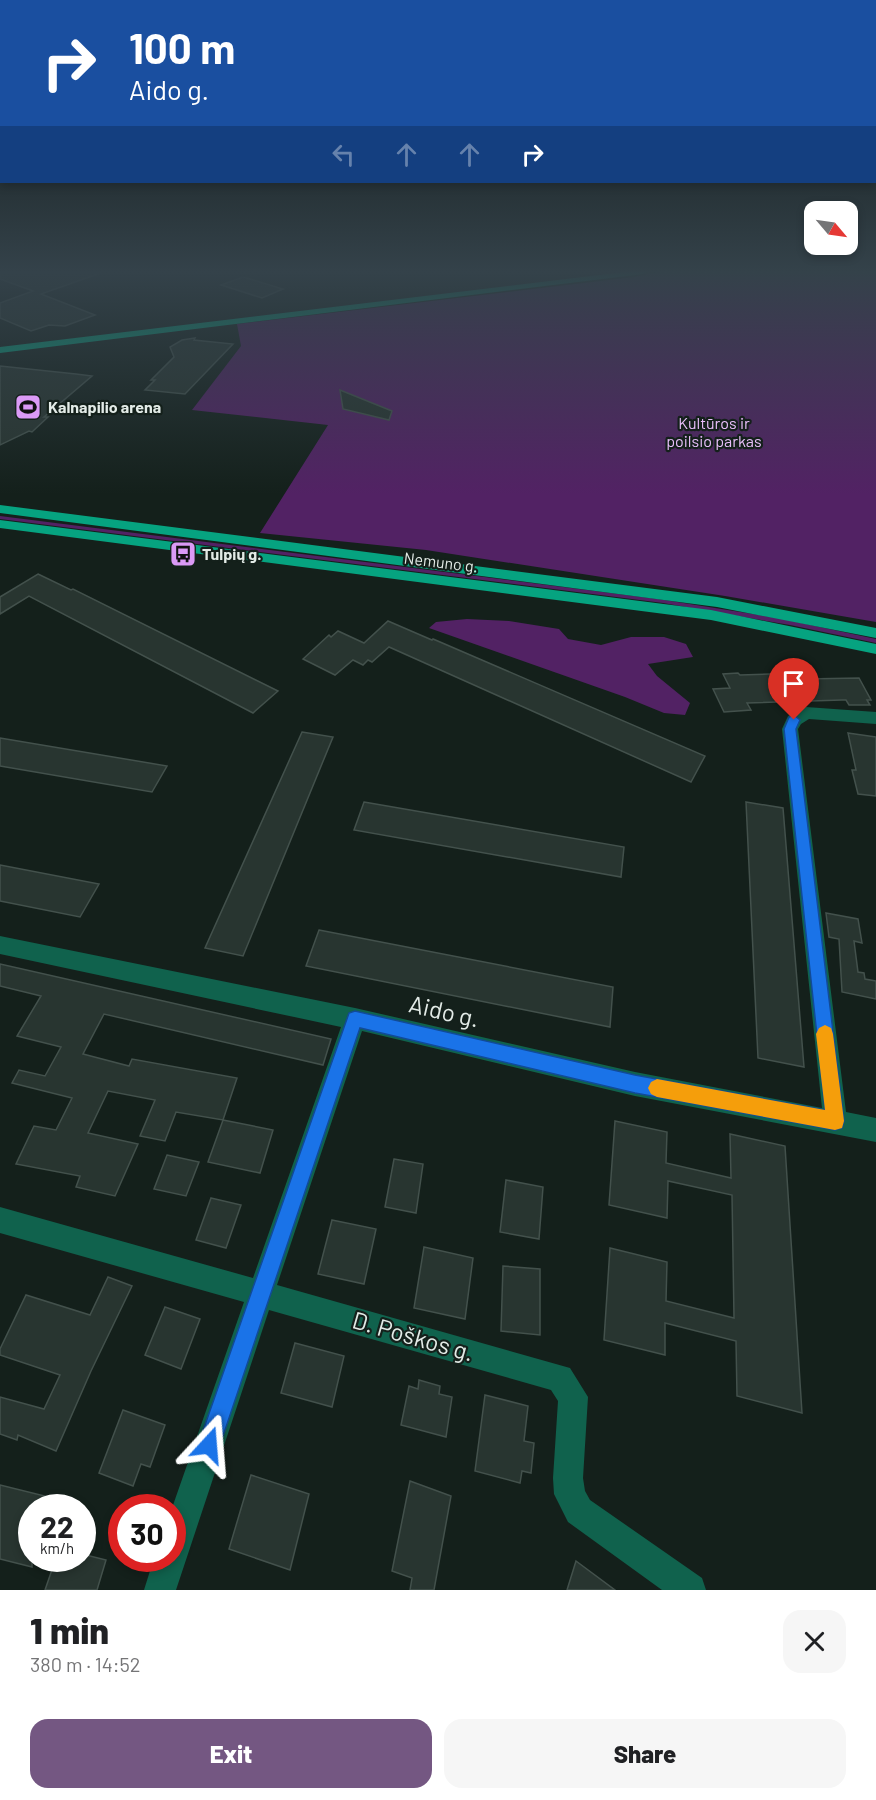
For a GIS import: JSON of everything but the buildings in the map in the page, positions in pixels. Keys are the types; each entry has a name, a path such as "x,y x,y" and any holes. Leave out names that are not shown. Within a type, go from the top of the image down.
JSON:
{"main road":[{"path":"0,350 31,346"},
{"name":"Nemuno g.","path":"0,509 717,602 876,633"},
{"name":"Nemuno g.","path":"0,524 711,615 876,650"}],"street":[{"path":"835,1121 790,729 794,720 806,713 876,718"},
{"name":"Aido g.","path":"0,945 355,1019 635,1084 876,1130"},
{"path":"186,1511 355,1019"},
{"name":"D. Poškos g.","path":"0,1220 560,1378 573,1397 568,1478 570,1494 579,1511 690,1590"},
{"path":"160,1590 166,1572"}],"green space":[{"name":"Kultūros ir poilsio parkas","path":"241,346 876,346 876,622 725,596 426,550 260,533 328,425 192,410"},
{"path":"0,516 658,599 778,618 876,639 876,643 790,625 663,603 0,519"},
{"path":"467,619 509,621 559,629 568,639 601,645 631,637 664,637 686,644 693,657 648,664 657,676 690,703 685,715 664,713 429,628 436,622"}],"slow traffic":[{"path":"657,1088 835,1121 825,1034"}],"place":[{"name":"Kalnapilio arena","path":"28,407"},
{"name":"Tulpių g.","path":"183,554"}],"route":[{"path":"209,1445 355,1019 635,1084 835,1121 790,729 794,720"}]}
